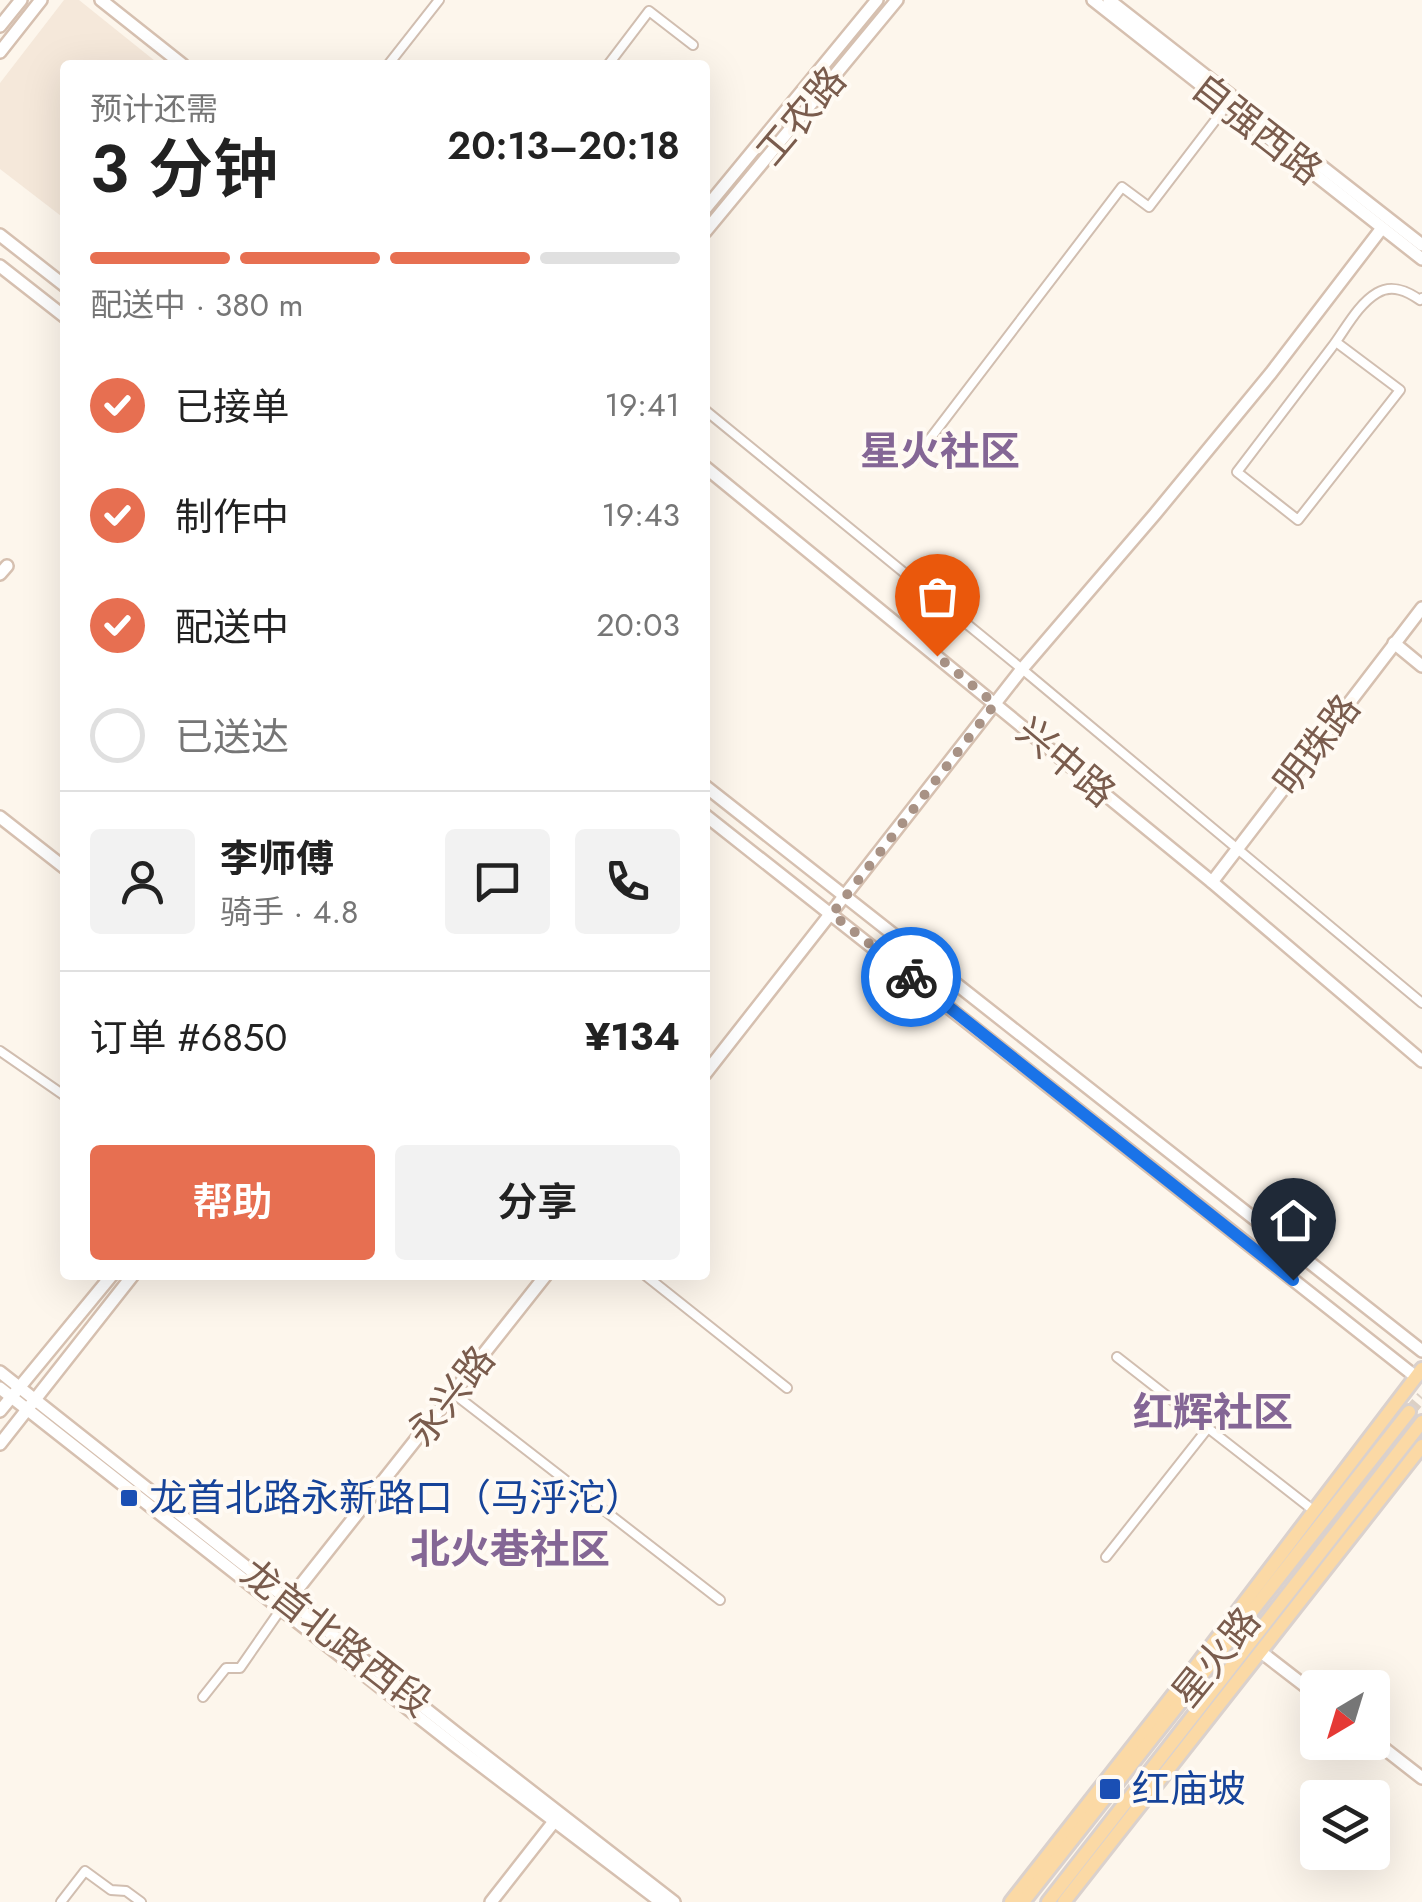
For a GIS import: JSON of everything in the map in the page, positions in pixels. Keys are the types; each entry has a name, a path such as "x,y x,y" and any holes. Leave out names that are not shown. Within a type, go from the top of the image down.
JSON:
{"main road":[{"path":"1012,1902 1420,1376"},
{"name":"星火路","path":"1023,1902 1410,1412"},
{"name":"星火路","path":"1048,1902 1091,1858 1158,1772 1228,1670 1422,1422"},
{"path":"1158,1772 1261,1652 1422,1446"},
{"path":"1194,1684 1212,1645"},
{"path":"1218,1702 1228,1670"},
{"path":"1064,1902 1091,1858"}],"street":[{"path":"0,26 21,0"},
{"path":"0,52 40,0"},
{"path":"101,0 177,60"},
{"path":"392,60 438,0"},
{"name":"工农路","path":"710,203 877,0"},
{"name":"工农路","path":"710,226 897,0"},
{"name":"自强西路","path":"1093,0 1422,258"},
{"name":"自强西路","path":"1110,0 1422,245"},
{"path":"612,60 650,11 694,45"},
{"path":"914,461 1122,187 1150,207 1227,106"},
{"path":"710,1068 1022,669 1271,374 1382,228"},
{"path":"0,235 60,282"},
{"path":"0,266 60,313"},
{"path":"1336,342 1400,390 1298,520 1238,472 1366,302 1389,289 1422,298"},
{"path":"710,414 1422,1003"},
{"name":"兴中路","path":"710,472 1212,882 1422,1062"},
{"name":"明珠路","path":"1212,882 1422,608"},
{"path":"1394,642 1422,666"},
{"path":"710,790 1422,1351"},
{"path":"0,817 60,864"},
{"path":"710,819 1420,1376"},
{"path":"0,1051 60,1093"},
{"path":"0,1412 108,1280"},
{"path":"0,1444 129,1280"},
{"name":"永兴路","path":"203,1697 226,1668 240,1668 285,1605 542,1280"},
{"path":"651,1280 787,1388"},
{"path":"1117,1356 1313,1510"},
{"name":"龙首北路西段","path":"0,1372 31,1405 285,1605 674,1902"},
{"name":"龙首北路西段","path":"0,1388 16,1392"},
{"path":"453,1393 720,1600"},
{"path":"1106,1558 1208,1428"},
{"path":"1261,1652 1300,1682"},
{"path":"1390,1754 1422,1778"},
{"path":"491,1902 558,1817"},
{"name":"龙首北路西段","path":"558,1817 661,1902"},
{"path":"61,1902 86,1871 111,1890 126,1891 141,1902"}],"shaded area":[{"path":"64,0 79,0 154,60 60,60 60,215 0,169 0,83"}],"tunnel":[{"path":"1409,1412 1422,1397"}],"way so far":[{"path":"911,977 832,914 995,704 937,656"}],"place":[{"name":"龙首北路永新路口（马泘沱）","path":"129,1498"},
{"name":"红庙坡","path":"1110,1789"}],"district":[{"name":"星火社区","path":"940,451"},
{"name":"红辉社区","path":"1213,1412"},
{"name":"北火巷社区","path":"510,1549"}],"route":[{"path":"911,977 1293,1280"}]}
